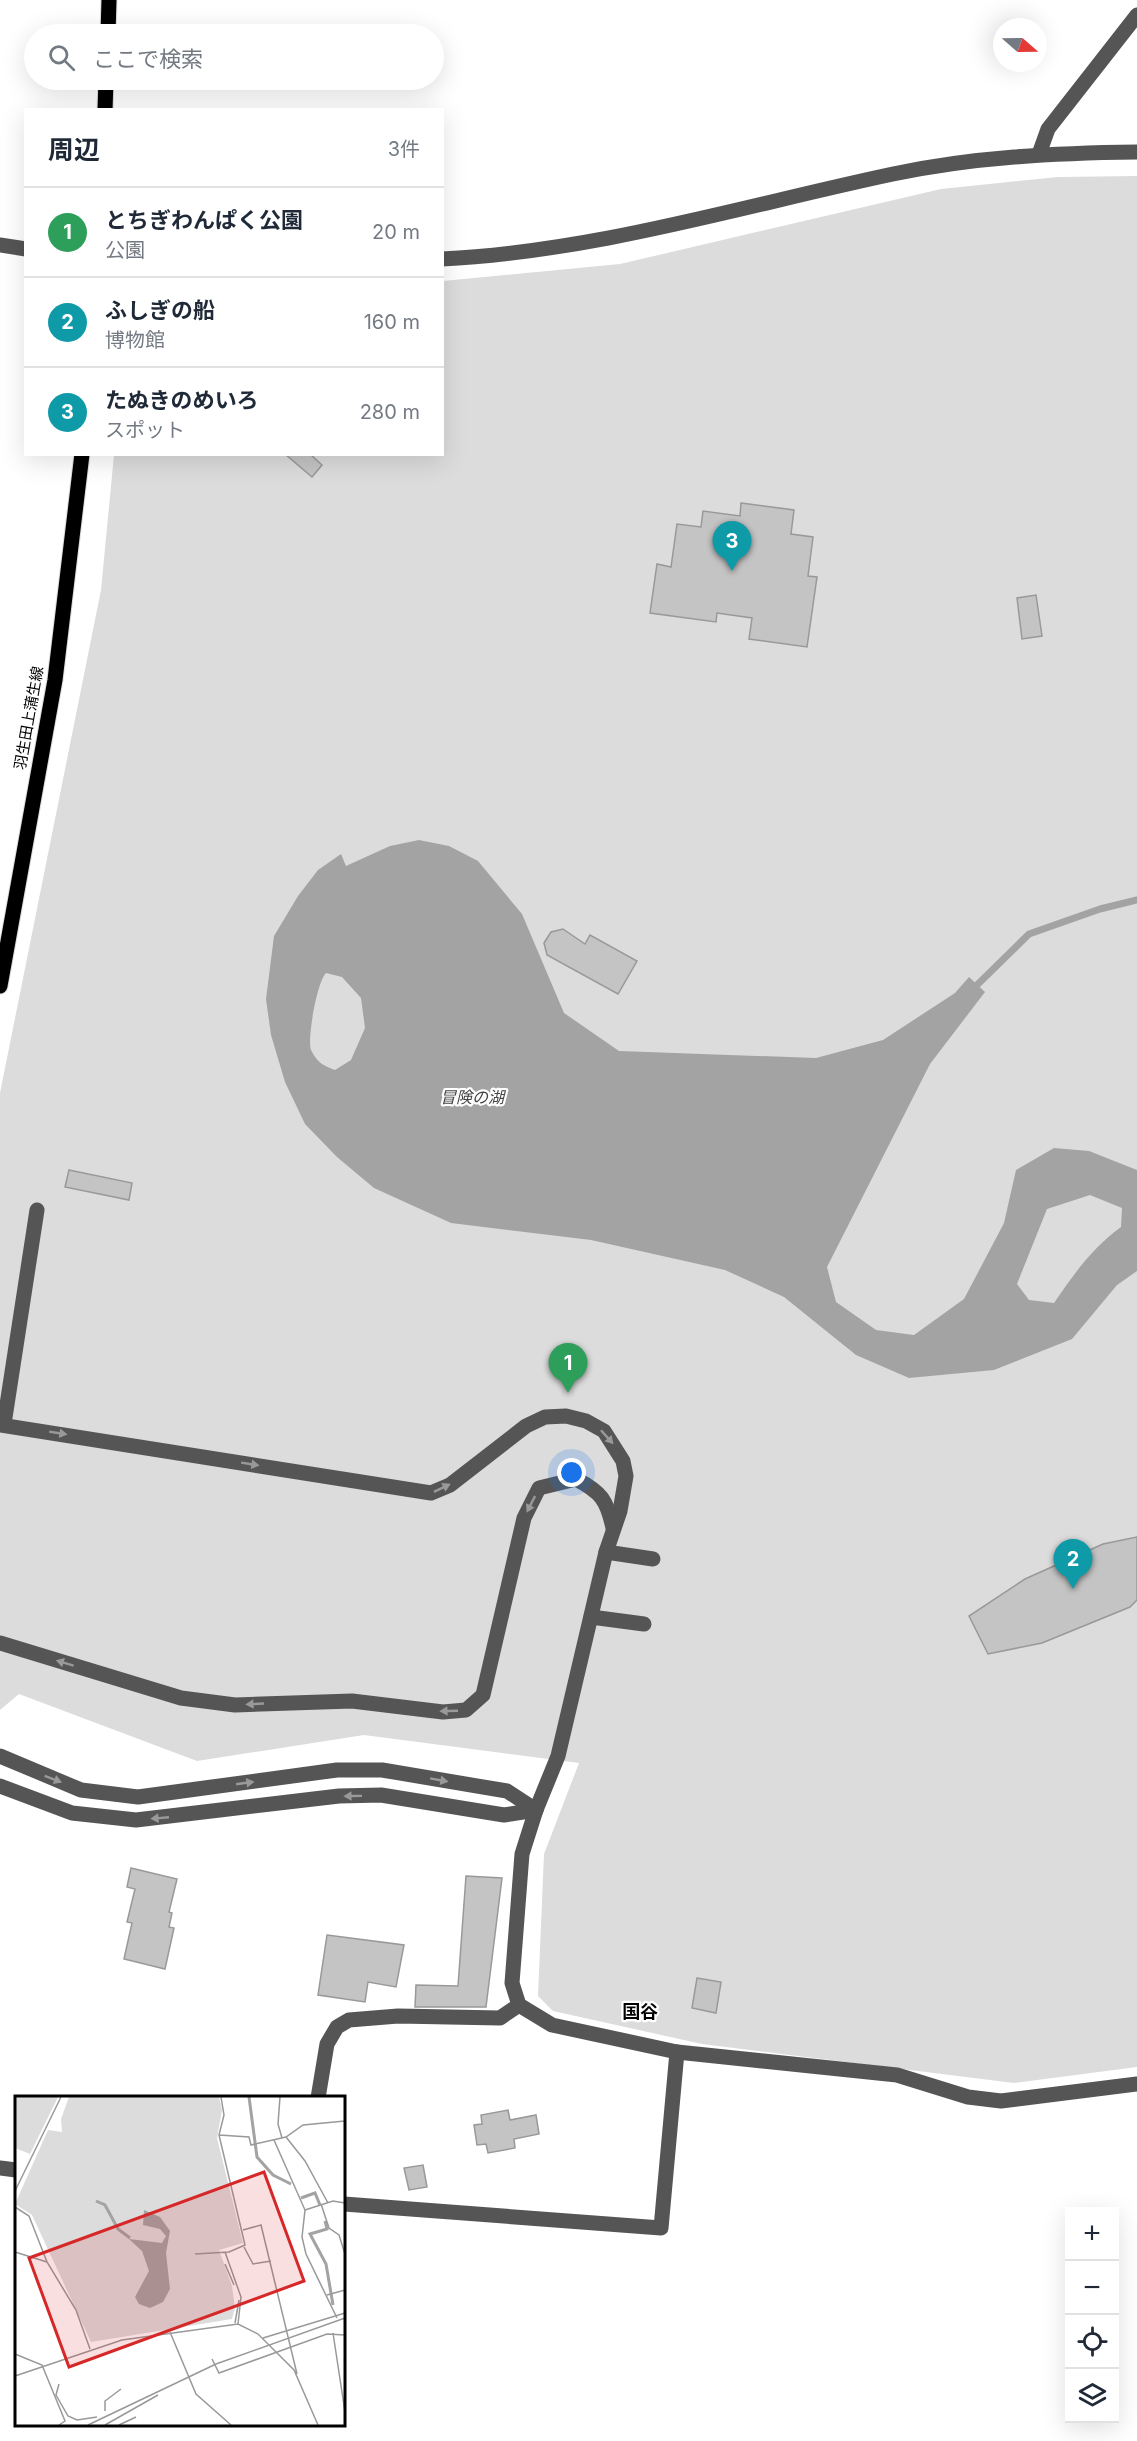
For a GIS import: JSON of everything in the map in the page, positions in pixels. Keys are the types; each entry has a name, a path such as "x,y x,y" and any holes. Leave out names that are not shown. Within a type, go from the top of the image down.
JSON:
{"main road":[{"path":"108,24 109,0"},
{"path":"105,108 106,90"},
{"name":"羽生田上蒲生線","path":"0,986 55,680 82,456"}],"street":[{"path":"1039,154 1048,129 1137,15"},
{"path":"444,258 503,256 628,236 895,174 1039,154 1137,152"},
{"path":"0,244 24,249"},
{"path":"37,1210 2,1425 431,1493 450,1485 526,1426 545,1417 566,1416 586,1420 604,1431 623,1461 626,1476 620,1511 606,1552 558,1756 536,1810 522,1854 512,1983 519,2005 552,2025 677,2052 897,2075 968,2097 1001,2101 1137,2084"},
{"path":"0,1643 181,1698 235,1705 352,1701 443,1712 466,1710 483,1695 524,1518 539,1488 576,1479 597,1490 609,1508 613,1528"},
{"path":"606,1552 653,1559"},
{"path":"591,1617 644,1624"},
{"path":"0,1756 12,1764 81,1790 138,1797 338,1770 382,1770 507,1791 536,1810"},
{"path":"0,1786 72,1813 136,1821 339,1796 381,1796 504,1815 536,1810"},
{"path":"318,2096 327,2044 337,2027 349,2020 398,2016 500,2018 519,2005"},
{"path":"345,2204 661,2228 677,2052"},
{"path":"0,2168 15,2170"}],"shaded area":[{"path":"1137,176 1137,2067 1014,2083 702,2044 553,2011 538,1996 544,1854 579,1763 364,1735 197,1761 19,1694 0,1710 0,1093 101,590 114,456 444,456 444,281 620,264 941,189 1058,177"}],"water":[{"name":"冒険の湖","path":"419,840 449,846 478,861 522,914 564,1013 619,1051 816,1058 883,1040 955,993 969,977 985,992 930,1064 827,1267 836,1302 876,1330 914,1335 964,1299 1004,1223 1016,1170 1054,1148 1089,1151 1137,1170 1137,1271 1117,1285 1072,1339 994,1370 909,1378 856,1355 784,1297 725,1270 591,1240 451,1223 374,1188 337,1157 305,1124 285,1082 271,1035 266,999 274,936 298,896 318,870 341,854 346,866 390,846","holes":["326,973 342,977 361,998 365,1028 351,1060 335,1070 318,1060 310,1044 316,998","1090,1195 1122,1208 1121,1227 1092,1253 1054,1303 1029,1300 1017,1284 1047,1209"]}],"building":[{"path":"287,456 312,456 322,465 312,477"},
{"path":"741,503 794,510 791,534 813,537 808,576 817,577 807,647 749,639 752,618 717,613 716,622 650,613 657,564 671,567 677,524 701,527 703,511 740,516"},
{"path":"1036,595 1042,636 1022,639 1017,598"},
{"path":"563,929 585,944 590,935 637,961 618,994 547,955 544,943 551,932"},
{"path":"69,1170 132,1183 129,1200 65,1187"},
{"path":"1137,1537 1137,1600 1130,1607 1042,1643 988,1654 969,1616 1025,1579 1103,1544"},
{"path":"131,1868 177,1879 169,1912 172,1913 169,1927 174,1928 165,1969 124,1959 132,1923 127,1922 135,1889 127,1887"},
{"path":"466,1876 502,1878 486,2007 415,2007 416,1985 458,1986"},
{"path":"327,1935 404,1945 396,1987 368,1982 365,2002 318,1995"},
{"path":"697,1978 721,1982 716,2013 692,2008"},
{"path":"508,2110 510,2120 536,2115 539,2134 514,2139 515,2148 488,2153 486,2144 477,2145 474,2125 482,2124 481,2115"},
{"path":"423,2165 427,2187 409,2190 404,2168"}],"waterway":[{"path":"977,985 1029,934 1100,909 1137,900"}],"place":[{"name":"たぬきのめいろ","path":"732,571"},
{"name":"とちぎわんぱく公園","path":"568,1393"},
{"name":"ふしぎの船","path":"1073,1589"}],"district":[{"name":"国谷","path":"640,2012"}]}
